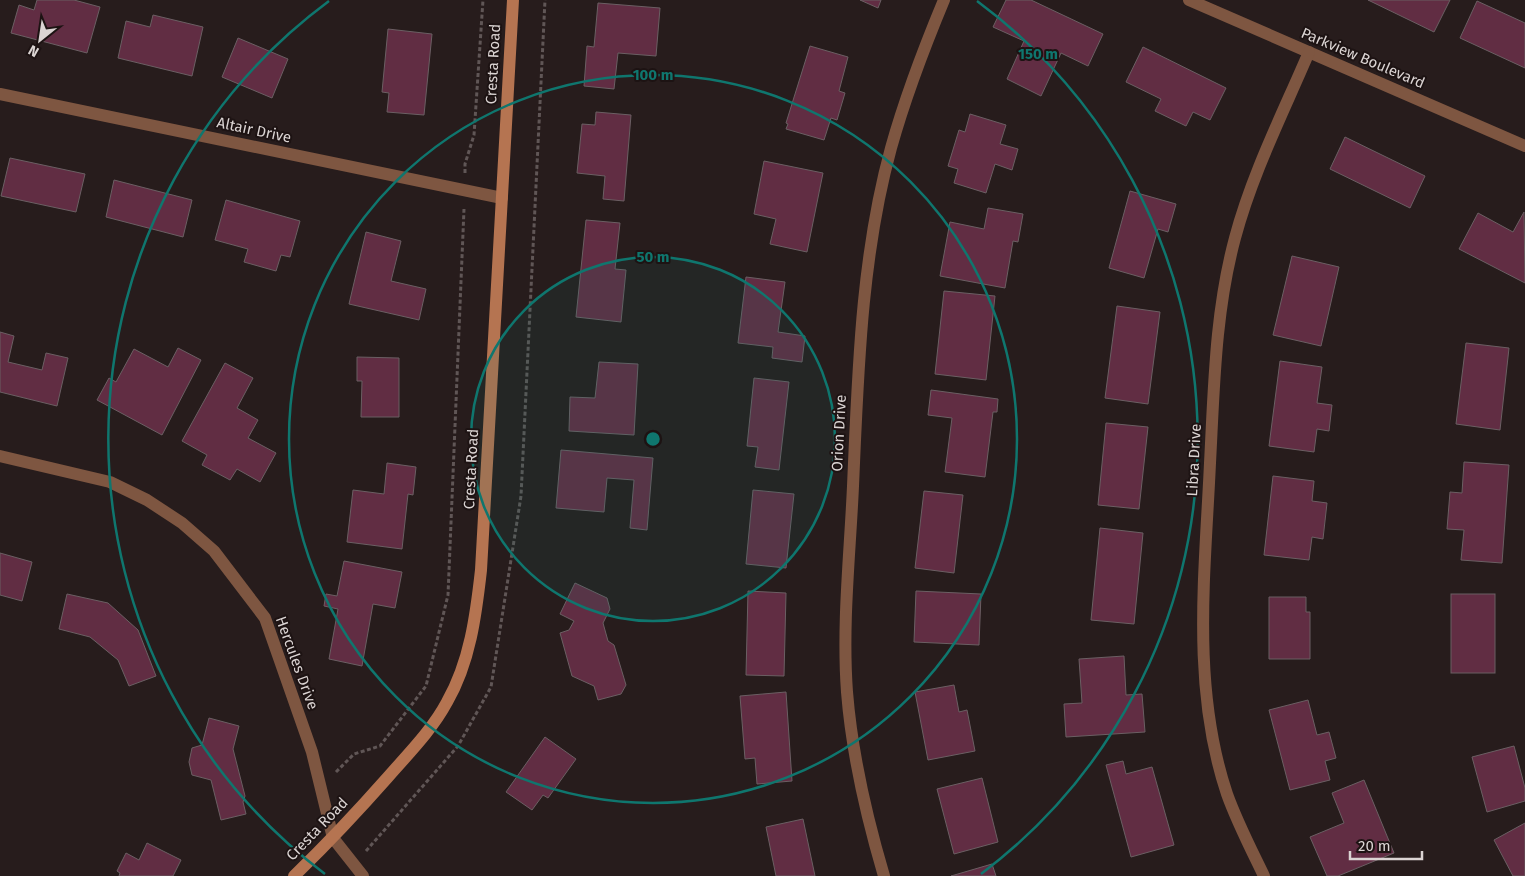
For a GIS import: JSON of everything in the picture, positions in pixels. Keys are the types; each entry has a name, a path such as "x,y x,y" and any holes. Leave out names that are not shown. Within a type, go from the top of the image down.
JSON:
{"main road":[{"name":"Cresta Road","path":"294,876 333,838 419,742 447,702 463,666 475,622 481,570 513,0"}],"street":[{"name":"Orion Drive","path":"884,876 860,789 847,690 847,632 859,365 878,206 891,148 929,35 944,0"},
{"name":"Parkview Boulevard","path":"1188,0 1525,146"},
{"name":"Libra Drive","path":"1264,876 1227,794 1214,744 1206,701 1202,643 1215,365 1223,286 1235,236 1250,193 1309,52"},
{"name":"Altair Drive","path":"0,94 502,198"},
{"name":"Hercules Drive","path":"0,456 110,482 148,500 182,523 214,551 265,618 312,752 333,838 363,876"}],"path":[{"path":"322,788 354,754 380,746 426,686 448,595 465,164 474,135 483,0"}],"building":[{"path":"37,0 74,0 100,7 87,53 11,33 19,5 34,10"},
{"path":"860,0 881,0 878,8"},
{"path":"1006,0 1031,0 1103,34 1088,66 1061,53 1041,96 1007,79 1024,41 993,27"},
{"path":"1368,0 1450,0 1434,32"},
{"path":"1477,1 1525,23 1525,68 1460,38"},
{"path":"598,3 660,8 656,56 618,53 614,89 584,86 587,46 594,47"},
{"path":"153,15 203,27 192,76 118,58 126,21 150,27"},
{"path":"388,29 432,34 424,115 387,112 389,93 382,92"},
{"path":"238,38 288,59 272,98 222,77"},
{"path":"810,46 848,57 839,91 845,93 837,120 831,118 824,140 786,129 788,124 786,123"},
{"path":"1143,47 1226,88 1210,120 1193,112 1186,126 1155,111 1161,99 1126,82"},
{"path":"596,112 631,115 624,201 603,199 605,176 577,173 582,124 595,125"},
{"path":"970,114 1006,125 1000,144 1018,149 1012,170 995,164 986,193 954,183 958,169 948,166 959,130 965,132"},
{"path":"1345,137 1425,176 1410,208 1330,169"},
{"path":"10,158 85,174 76,212 1,196"},
{"path":"764,161 823,173 807,252 770,244 776,219 754,214"},
{"path":"114,180 192,200 183,237 106,217"},
{"path":"1130,191 1176,204 1168,232 1158,229 1144,278 1109,268"},
{"path":"226,200 300,221 290,257 281,255 276,271 244,262 248,249 215,240"},
{"path":"988,208 1023,214 1018,242 1013,241 1005,288 940,276 950,222 984,229"},
{"path":"1524,212 1525,283 1459,249 1478,213 1513,232"},
{"path":"586,220 620,223 615,269 626,270 621,322 576,317"},
{"path":"366,232 401,241 391,281 426,289 419,320 349,304"},
{"path":"1292,256 1339,267 1321,346 1273,335"},
{"path":"746,277 785,282 778,332 805,336 802,362 772,358 773,347 738,343"},
{"path":"944,291 995,296 986,380 935,374"},
{"path":"1117,306 1160,312 1148,404 1105,398"},
{"path":"0,332 14,336 8,362 42,370 46,353 68,358 57,406 0,392"},
{"path":"1466,343 1509,348 1500,430 1456,424"},
{"path":"178,348 201,360 162,435 97,400 109,378 116,382 134,349 168,367"},
{"path":"357,357 399,358 399,417 361,417 362,381 357,381"},
{"path":"1280,361 1322,367 1317,403 1332,405 1329,431 1317,429 1314,452 1269,446"},
{"path":"599,362 638,364 634,435 569,431 570,397 595,398"},
{"path":"225,363 253,378 237,408 258,420 248,438 276,453 260,482 237,469 230,480 202,465 207,455 182,441"},
{"path":"754,378 789,382 779,470 755,467 758,447 747,446"},
{"path":"931,390 998,399 997,412 993,412 985,477 945,472 952,418 928,415"},
{"path":"1106,423 1148,427 1139,509 1098,505"},
{"path":"561,450 653,458 647,530 630,528 634,480 607,478 604,512 556,508"},
{"path":"1464,462 1509,465 1502,563 1461,560 1464,530 1447,529 1450,492 1462,493"},
{"path":"387,463 416,467 413,495 408,494 402,549 347,542 353,490 384,494"},
{"path":"1273,476 1314,481 1312,501 1327,503 1323,539 1312,537 1309,560 1264,555"},
{"path":"753,490 794,494 786,568 746,564"},
{"path":"924,491 963,495 954,573 915,568"},
{"path":"1100,528 1143,533 1134,624 1091,620"},
{"path":"0,553 32,562 22,601 0,595"},
{"path":"344,561 402,572 395,608 373,604 362,666 329,659 338,609 324,606 326,594 337,596"},
{"path":"575,583 607,598 610,609 603,623 608,641 614,645 626,685 621,694 598,700 594,686 572,676 560,633 569,630 574,621 560,614"},
{"path":"748,591 786,593 784,676 746,675"},
{"path":"916,591 981,594 979,645 914,642"},
{"path":"67,594 108,603 138,630 156,676 129,686 118,660 90,637 59,629"},
{"path":"1451,594 1495,594 1495,673 1451,673"},
{"path":"1269,597 1306,597 1306,612 1310,612 1310,659 1269,659"},
{"path":"1124,656 1126,695 1142,694 1145,732 1066,737 1064,704 1082,703 1079,659"},
{"path":"954,685 959,712 967,710 975,751 928,760 915,692"},
{"path":"786,692 792,781 757,784 755,758 745,759 740,696"},
{"path":"1308,700 1317,735 1329,732 1336,758 1325,761 1330,780 1290,790 1269,710"},
{"path":"209,718 239,726 233,749 245,796 243,802 246,814 221,820 211,780 192,775 189,762 192,748 202,745"},
{"path":"545,737 576,759 548,798 543,795 532,810 506,792"},
{"path":"1514,746 1525,788 1525,801 1487,812 1472,757"},
{"path":"1123,761 1126,774 1152,767 1174,845 1131,857 1106,765"},
{"path":"982,778 998,842 954,854 937,789"},
{"path":"1364,780 1394,853 1338,876 1327,876 1310,837 1344,823 1332,793"},
{"path":"803,819 815,876 776,876 766,827"},
{"path":"1525,823 1525,876 1513,876 1494,840"},
{"path":"147,843 181,860 173,876 119,876 120,873 117,871 126,853 139,860"},
{"path":"992,864 996,876 951,876"}]}
